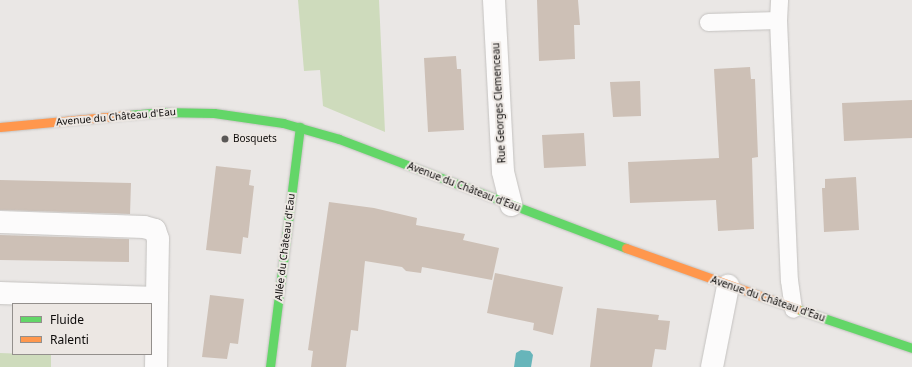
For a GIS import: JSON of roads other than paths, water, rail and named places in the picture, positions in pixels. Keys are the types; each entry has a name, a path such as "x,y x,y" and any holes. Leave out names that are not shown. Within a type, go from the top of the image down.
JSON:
{"street":[{"name":"Rue Georges Clemenceau","path":"494,0 503,172 510,206"},
{"name":"Avenue du Château d'Eau","path":"0,127 169,112 214,112 300,127 344,141 510,206 728,286 912,348"},
{"name":"Allée du Château d'Eau","path":"270,367 300,127"},
{"path":"0,222 144,227 155,230 158,239 156,367"},
{"path":"712,367 728,286"},
{"path":"0,293 157,298"}],"lane":[{"path":"779,0 778,20 789,280 794,309"},
{"path":"708,22 778,20"}],"water":[{"path":"521,350 530,351 533,355 531,367 514,367 516,353"}],"place":[{"name":"Bosquets","path":"225,139"}]}
